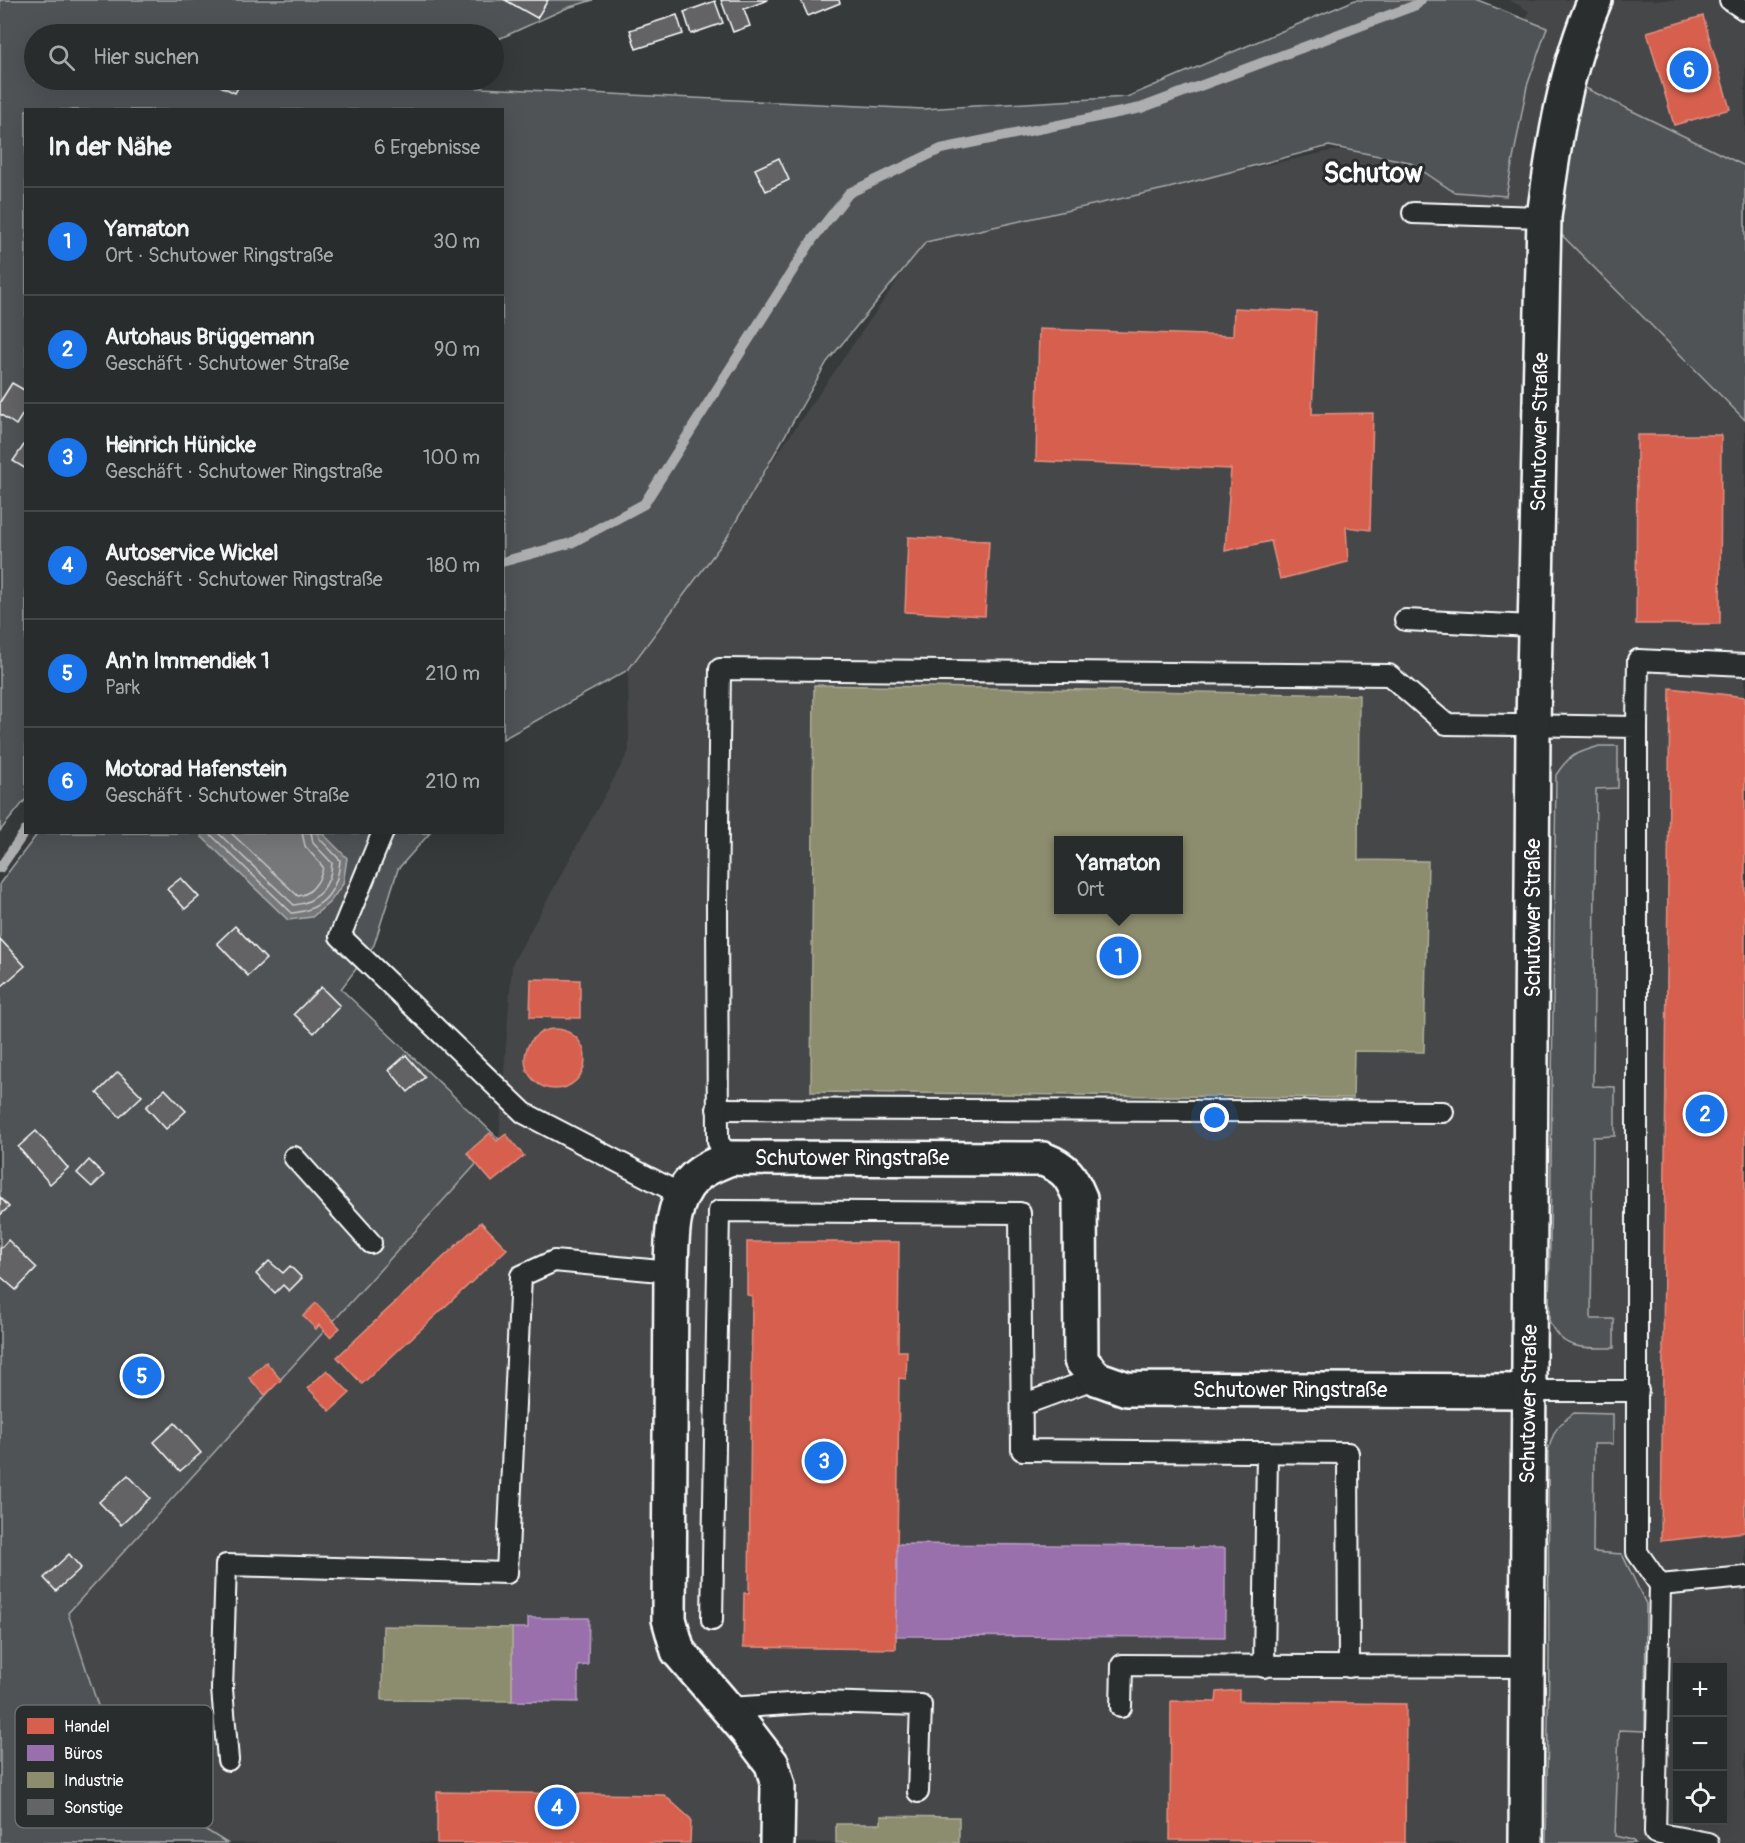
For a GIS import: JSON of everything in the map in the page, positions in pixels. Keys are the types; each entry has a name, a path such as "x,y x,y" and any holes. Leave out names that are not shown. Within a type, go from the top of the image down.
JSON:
{"street":[{"name":"Schutower Straße","path":"1526,1843 1533,725 1544,217 1553,146 1567,79 1585,22 1595,0"},
{"name":"Schutower Ringstraße","path":"777,1843 778,1786 772,1764 728,1708 678,1651 669,1619 673,1225 682,1195 694,1178 713,1166 731,1158 1043,1159 1060,1166 1072,1179 1080,1198 1081,1360 1096,1378 1127,1389 1530,1391"}],"lane":[{"path":"1730,0 1745,10"},
{"path":"1413,213 1544,217"},
{"path":"1405,620 1535,626"},
{"path":"1708,1843 1655,1833 1660,1586 1637,1552 1638,660 1745,665"},
{"path":"731,1158 718,1142 717,1109 720,669 1389,675 1446,724 1637,727"},
{"path":"382,834 340,936 524,1113 682,1195"},
{"path":"717,1109 1443,1113"},
{"path":"294,1157 371,1243"},
{"path":"712,1620 719,1211 1020,1213 1022,1450 1348,1453 1349,1667"},
{"path":"228,1760 222,1689 226,1565 507,1573 521,1276 554,1261 671,1272"},
{"path":"1022,1405 1096,1378"},
{"path":"1530,1391 1638,1391"},
{"path":"1264,1667 1267,1452"},
{"path":"1660,1586 1745,1577"},
{"path":"1121,1707 1122,1665 1526,1667"},
{"path":"728,1708 819,1702 921,1705 918,1792"}],"shaded area":[{"path":"0,0 593,0 567,8 504,36 504,24 24,24 24,90 504,89 923,109 1127,97 1355,0 1476,0 1547,28 1527,86 1506,196 1454,192 1409,162 1329,146 1169,188 926,242 827,362 727,537 628,670 504,738 504,108 24,108 24,801 0,831"},
{"path":"1509,0 1745,0 1745,1843 227,1843 203,1828 213,1828 213,1705 98,1705 68,1613 499,1139 512,964 629,751 628,670 926,239 1331,151 1488,148 1529,11"},
{"path":"1567,79 1745,166 1745,420 1544,217"},
{"path":"1599,746 1618,746 1618,788 1596,789 1593,1086 1615,1087 1615,1136 1593,1137 1591,1319 1614,1319 1614,1348 1575,1346 1560,1337 1549,1320 1556,775 1574,756"},
{"path":"37,834 429,834 398,869 374,945 341,989 499,1139 68,1613 98,1705 15,1705 15,1828 203,1828 227,1843 0,1843 0,883"},
{"path":"1574,1413 1613,1414 1613,1444 1594,1444 1593,1552 1622,1554 1646,1604 1645,1731 1619,1730 1615,1836 1632,1840 1635,1843 1546,1843 1549,1660 1548,1452 1556,1429"}],"water":[{"path":"203,834 323,834 347,858 343,884 330,902 312,917 288,920 201,836"}],"building: Handel":[{"path":"1703,16 1730,109 1674,125 1647,32"},
{"path":"1234,308 1316,312 1312,414 1373,413 1370,530 1346,527 1348,562 1280,579 1271,541 1225,551 1231,469 1036,461 1039,329 1233,336"},
{"path":"1637,435 1721,435 1720,624 1636,624"},
{"path":"908,537 989,541 985,616 905,612"},
{"path":"1670,688 1745,697 1745,1532 1661,1541"},
{"path":"531,979 580,980 580,1018 530,1017"},
{"path":"555,1029 572,1034 580,1042 585,1059 580,1076 572,1084 555,1089 538,1084 530,1076 525,1059 530,1042 538,1034"},
{"path":"490,1133 497,1141 506,1134 524,1156 492,1182 467,1153"},
{"path":"481,1222 507,1249 362,1384 337,1357"},
{"path":"747,1242 899,1242 898,1351 907,1351 906,1379 899,1378 896,1649 743,1647 744,1593 749,1593 752,1296 747,1295"},
{"path":"316,1303 340,1328 330,1337 319,1325 316,1329 303,1316"},
{"path":"266,1362 281,1380 265,1395 249,1378"},
{"path":"327,1370 350,1393 330,1411 308,1388"},
{"path":"1239,1690 1239,1701 1406,1704 1405,1843 1170,1840 1171,1701 1216,1702 1217,1692"},
{"path":"437,1792 664,1795 691,1819 690,1843 437,1843"}],"building: Büros":[{"path":"897,1544 1225,1548 1225,1637 896,1636"},
{"path":"528,1618 589,1618 588,1665 578,1666 578,1702 512,1701 512,1628 528,1628"}],"building: Industrie":[{"path":"814,685 1359,695 1358,860 1428,861 1424,1052 1354,1051 1353,1098 811,1092"},
{"path":"383,1626 512,1628 512,1701 382,1700"},
{"path":"881,1816 959,1817 959,1843 836,1843 836,1824 881,1824"}],"building: Sonstige":[{"path":"505,0 548,0 537,18"},
{"path":"721,0 768,0 744,9 750,26 733,32"},
{"path":"801,0 839,0 840,3 808,16"},
{"path":"715,1 723,23 691,34 684,12"},
{"path":"677,15 683,34 636,49 630,30"},
{"path":"779,158 789,180 766,191 755,169"},
{"path":"12,383 24,390 24,412 16,425 0,414 0,402"},
{"path":"24,445 24,468 13,461"},
{"path":"181,878 199,897 185,909 167,889"},
{"path":"235,926 266,959 248,976 217,943"},
{"path":"0,939 25,966 2,986 0,984"},
{"path":"321,987 340,1006 314,1033 294,1014"},
{"path":"406,1055 425,1077 408,1092 389,1070"},
{"path":"118,1072 142,1096 120,1117 97,1093"},
{"path":"165,1089 186,1111 166,1129 146,1107"},
{"path":"36,1131 68,1168 50,1184 18,1147"},
{"path":"89,1160 104,1175 92,1187 77,1173"},
{"path":"0,1197 9,1207 0,1215"},
{"path":"8,1240 37,1268 16,1290 0,1276 0,1249"},
{"path":"269,1261 283,1273 290,1266 302,1278 289,1291 283,1285 275,1293 256,1274"},
{"path":"175,1423 201,1453 180,1471 154,1442"},
{"path":"128,1475 150,1498 121,1525 99,1502"},
{"path":"69,1554 81,1568 56,1591 44,1578"}],"waterway":[{"path":"504,561 571,543 644,504 812,240 849,193 941,149 1141,108 1416,5 1421,0"},
{"path":"0,868 24,833"}],"place":[{"name":"Motorad Hafenstein","path":"1689,70"},
{"name":"Yamaton","path":"1119,956"},
{"name":"Autohaus Brüggemann","path":"1705,1114"},
{"name":"An'n Immendiek 1","path":"142,1376"},
{"name":"Heinrich Hünicke","path":"824,1461"},
{"name":"Autoservice Wickel","path":"557,1807"}],"district":[{"name":"Schutow","path":"1373,173"}]}
